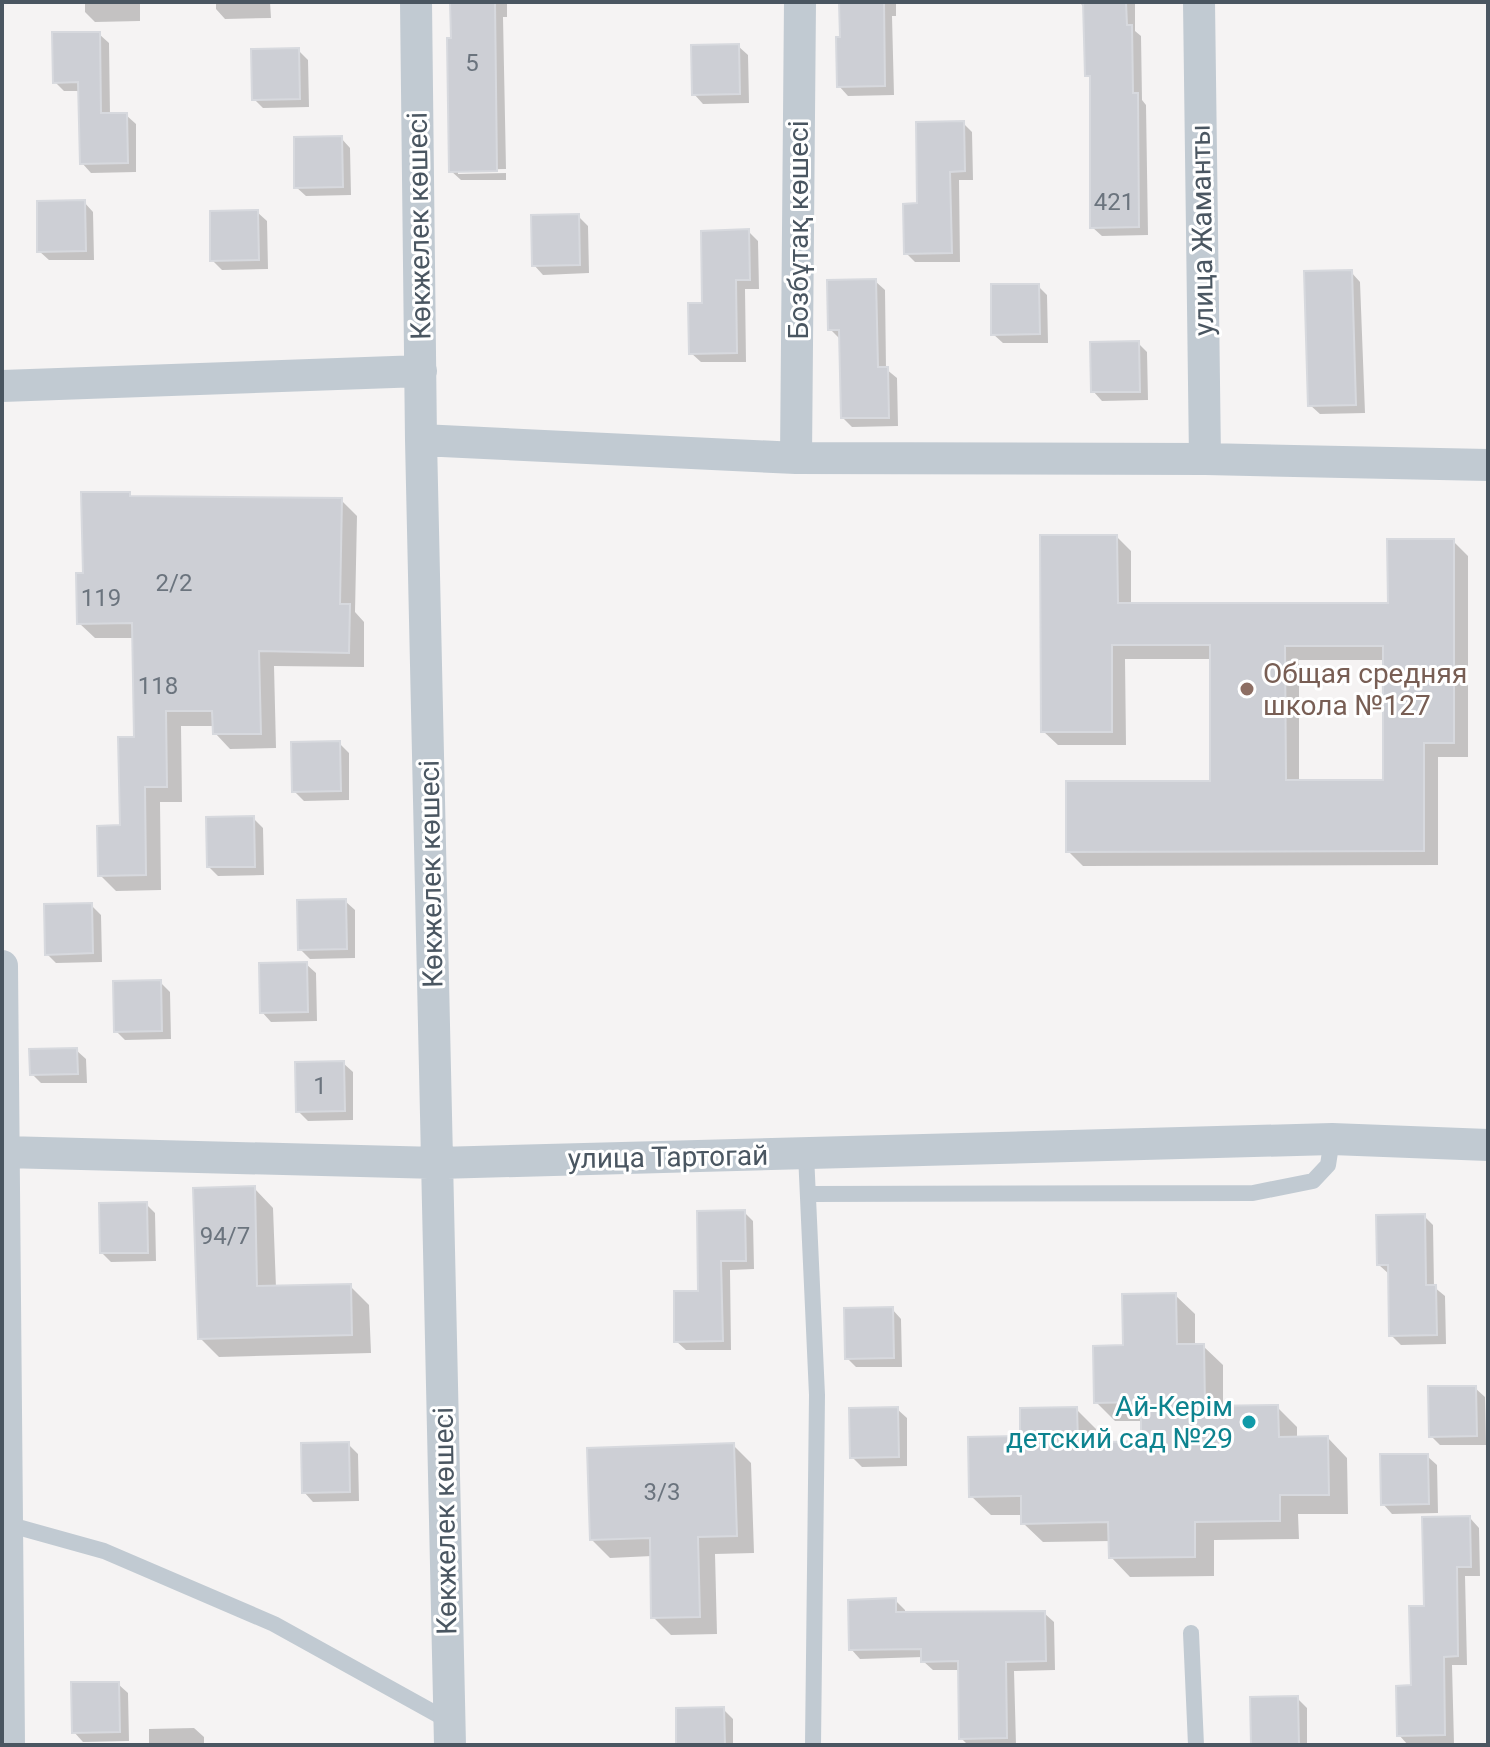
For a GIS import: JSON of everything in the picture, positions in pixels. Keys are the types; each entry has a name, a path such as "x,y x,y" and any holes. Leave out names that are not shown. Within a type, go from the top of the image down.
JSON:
{"street":[{"name":"Көкжелек көшесі","path":"416,2 421,440 450,1733"},
{"name":"Бозбұтақ көшесі","path":"796,458 800,2"},
{"name":"улица Жаманты","path":"1199,2 1205,459"},
{"path":"2,386 421,371"},
{"path":"421,440 796,458 1205,459 1488,465"},
{"path":"2,966 9,1745"},
{"name":"улица Тартогай","path":"4,1152 438,1163 1332,1139 1488,1145"}],"lane":[{"path":"809,1194 1253,1193 1313,1181 1328,1165 1332,1139"},
{"path":"806,1154 817,1395 813,1745"},
{"path":"7,1524 104,1551 274,1624 450,1733"},
{"path":"1191,1633 1196,1745"}],"building":[{"path":"450,2 495,2 497,171 449,172 447,38 451,38"},
{"path":"839,2 884,2 885,86 837,87"},
{"path":"1083,2 1126,2 1127,25 1132,25 1133,93 1138,93 1139,227 1090,228 1090,76 1085,76"},
{"path":"52,32 100,32 101,113 127,113 128,163 80,164 78,82 53,83"},
{"path":"739,44 740,94 692,95 691,45"},
{"path":"299,48 300,99 252,100 251,49"},
{"path":"964,121 965,171 950,172 952,253 904,254 903,204 917,203 916,122"},
{"path":"342,136 343,187 294,188 294,137"},
{"path":"85,200 86,251 37,252 37,201"},
{"path":"258,210 259,260 210,261 210,211"},
{"path":"579,214 580,265 532,266 531,215"},
{"path":"749,229 750,280 736,280 737,353 689,354 688,303 702,303 701,231"},
{"path":"1352,270 1356,405 1308,406 1304,271"},
{"path":"876,279 878,367 888,367 889,418 841,418 839,330 828,330 827,280"},
{"path":"991,284 1039,284 1040,334 991,335"},
{"path":"1139,341 1140,392 1091,392 1090,342"},
{"path":"81,492 130,492 130,496 342,498 340,604 350,604 349,653 259,651 261,734 213,734 212,711 166,711 167,787 145,787 146,875 98,876 97,826 120,825 118,737 134,737 132,623 77,624 76,573 83,573"},
{"name":"Общая средняя школа №127","path":"1040,535 1117,535 1118,603 1388,603 1387,539 1454,539 1454,743 1424,743 1424,851 1066,852 1066,781 1210,781 1210,645 1112,645 1112,732 1041,732","holes":["1285,646 1383,646 1383,780 1286,780"]},
{"path":"340,741 341,791 292,792 291,742"},
{"path":"254,816 255,867 207,867 206,817"},
{"path":"346,899 347,949 298,950 297,900"},
{"path":"92,903 93,953 45,955 44,904"},
{"path":"307,962 308,1012 260,1013 259,963"},
{"path":"161,980 162,1031 114,1032 113,981"},
{"path":"77,1048 78,1074 30,1075 29,1049"},
{"path":"344,1061 345,1111 296,1112 295,1062"},
{"path":"255,1186 257,1286 351,1284 352,1335 198,1339 193,1188"},
{"path":"147,1202 148,1253 100,1253 99,1203"},
{"path":"745,1210 746,1261 721,1261 723,1341 674,1342 674,1291 698,1291 697,1211"},
{"path":"1425,1214 1426,1285 1436,1285 1437,1335 1389,1336 1388,1265 1377,1265 1376,1215"},
{"name":"Ай-Керім детский сад №29","path":"1176,1293 1177,1344 1204,1344 1205,1406 1278,1405 1279,1437 1328,1436 1329,1495 1280,1495 1280,1521 1195,1522 1195,1557 1109,1558 1108,1522 1021,1524 1021,1496 969,1497 968,1437 1020,1436 1020,1408 1077,1407 1078,1443 1141,1441 1141,1402 1094,1403 1093,1346 1123,1345 1122,1294"},
{"path":"893,1307 894,1358 845,1359 844,1308"},
{"path":"1428,1386 1476,1386 1477,1436 1429,1437"},
{"path":"898,1407 899,1457 850,1458 849,1408"},
{"path":"349,1442 350,1492 302,1493 301,1443"},
{"path":"734,1443 737,1536 698,1537 700,1617 651,1618 650,1538 590,1540 587,1448"},
{"path":"1380,1454 1428,1454 1429,1504 1381,1505"},
{"path":"1470,1516 1471,1567 1457,1567 1458,1656 1444,1657 1445,1735 1397,1736 1396,1686 1411,1685 1409,1606 1424,1606 1422,1517"},
{"path":"896,1598 896,1612 1045,1611 1046,1661 1006,1662 1007,1738 959,1739 958,1661 921,1662 921,1649 849,1650 848,1600"},
{"path":"71,1682 119,1682 120,1732 72,1733"},
{"path":"1298,1696 1299,1745 1251,1745 1250,1697"},
{"path":"724,1707 725,1745 676,1745 676,1708"}],"place":[{"name":"Общая средняя школа №127","path":"1247,689"},
{"name":"Ай-Керім детский сад №29","path":"1249,1422"}]}
